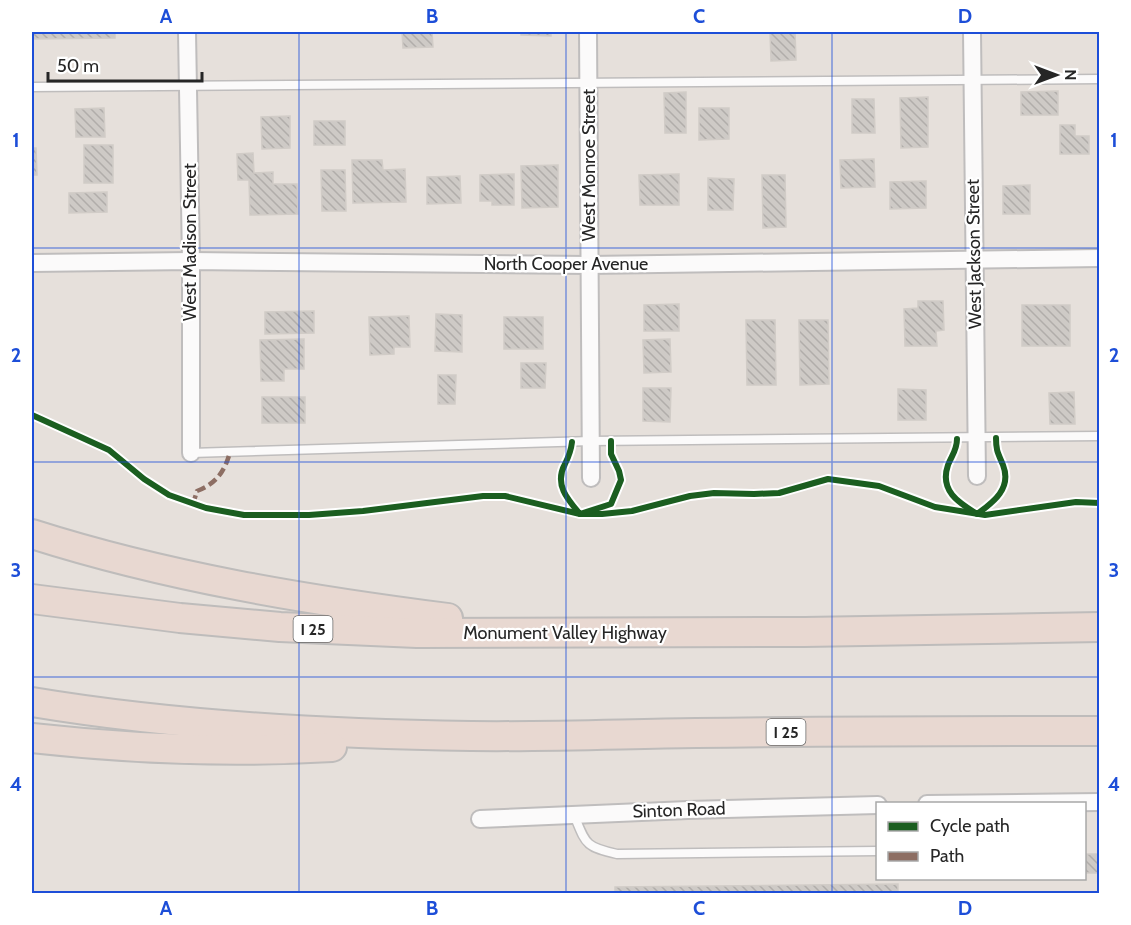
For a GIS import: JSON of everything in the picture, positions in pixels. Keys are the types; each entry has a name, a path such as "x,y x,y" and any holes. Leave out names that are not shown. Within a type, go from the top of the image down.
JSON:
{"highway":[{"path":"32,534 71,547 168,572 257,589 469,621 597,633"},
{"name":"Monument Valley Highway","path":"32,599 180,618 337,630 417,633 1100,627"},
{"name":"I 25","path":"32,702 231,725 472,736 855,731 1100,731"},
{"path":"32,738 142,747 240,750 373,745 472,736"}],"street":[{"name":"West Madison Street","path":"187,32 191,261 190,453"},
{"name":"West Monroe Street","path":"588,32 591,478"},
{"name":"West Jackson Street","path":"972,32 977,476"},
{"name":"North Cooper Avenue","path":"32,263 191,261 589,265 1100,258"},
{"name":"Sinton Road","path":"480,819 876,805"}],"lane":[{"path":"32,87 188,84 588,84 1100,79"},
{"path":"190,453 591,441 1100,436"},
{"path":"574,815 585,841 597,850 617,854 876,851"}],"building":[{"path":"32,32 115,32 115,38 32,39"},
{"path":"402,32 432,32 433,47 403,48"},
{"path":"521,32 551,32 551,36 521,35"},
{"path":"770,32 795,32 796,60 771,61"},
{"path":"1058,91 1058,115 1021,115 1021,92"},
{"path":"686,92 686,133 665,133 664,93"},
{"path":"928,97 928,147 901,148 900,98"},
{"path":"852,99 874,99 875,133 852,133"},
{"path":"104,108 105,137 76,137 75,109"},
{"path":"699,108 729,108 729,139 699,140"},
{"path":"290,116 290,148 262,149 261,117"},
{"path":"314,121 345,121 345,145 314,145"},
{"path":"1060,125 1075,125 1075,136 1089,136 1089,154 1060,154"},
{"path":"84,145 113,145 113,183 84,183"},
{"path":"32,148 36,148 37,175 32,175"},
{"path":"253,153 254,173 273,172 273,184 297,184 298,214 250,215 249,180 238,180 237,154"},
{"path":"874,159 875,187 841,188 840,160"},
{"path":"352,160 382,160 383,170 405,169 406,202 353,203"},
{"path":"558,165 558,207 522,208 521,166"},
{"path":"321,170 345,170 346,211 322,211"},
{"path":"514,174 514,205 492,205 492,201 480,201 480,175"},
{"path":"679,174 679,205 640,205 639,175"},
{"path":"762,175 785,175 786,227 763,228"},
{"path":"460,176 461,203 427,204 427,177"},
{"path":"708,178 734,179 733,210 708,210"},
{"path":"926,181 926,208 890,209 890,182"},
{"path":"1030,185 1030,214 1003,214 1003,186"},
{"path":"107,192 107,212 69,213 69,193"},
{"path":"918,301 943,301 944,330 936,331 937,346 905,346 904,309 918,308"},
{"path":"679,304 679,331 644,331 644,305"},
{"path":"1022,305 1070,305 1070,346 1022,346"},
{"path":"314,311 314,333 265,334 265,312"},
{"path":"436,314 462,315 462,352 435,351"},
{"path":"409,316 410,347 394,347 394,354 370,355 369,317"},
{"path":"504,317 543,317 543,349 504,349"},
{"path":"746,320 775,320 776,385 747,385"},
{"path":"799,320 828,320 829,384 800,385"},
{"path":"304,339 304,369 284,369 284,381 261,381 260,340"},
{"path":"670,339 671,372 644,373 643,340"},
{"path":"521,363 546,363 545,388 521,388"},
{"path":"438,375 456,375 455,404 438,404"},
{"path":"643,388 671,388 670,422 643,421"},
{"path":"898,389 926,390 926,420 898,420"},
{"path":"1074,392 1075,424 1050,424 1049,393"},
{"path":"262,397 305,397 305,423 262,423"},
{"path":"1086,854 1098,854 1099,873 1086,873"},
{"path":"898,884 898,894 615,894 615,887"}],"marked path":[{"path":"193,504 197,491 209,485 219,476 230,452"}],"cycle path":[{"path":"32,415 109,450 144,479 169,495 206,508 244,515 309,515 363,511 483,496 505,496 580,514 602,514 632,511 690,496 714,493 779,493 828,479 879,486 935,507 985,515 1076,502 1100,503"},
{"path":"957,439 948,465 946,482 952,495 977,514 1000,494 1005,481 996,438"},
{"path":"572,442 562,471 561,485 580,514 611,504 621,480 611,454 611,441"}]}
